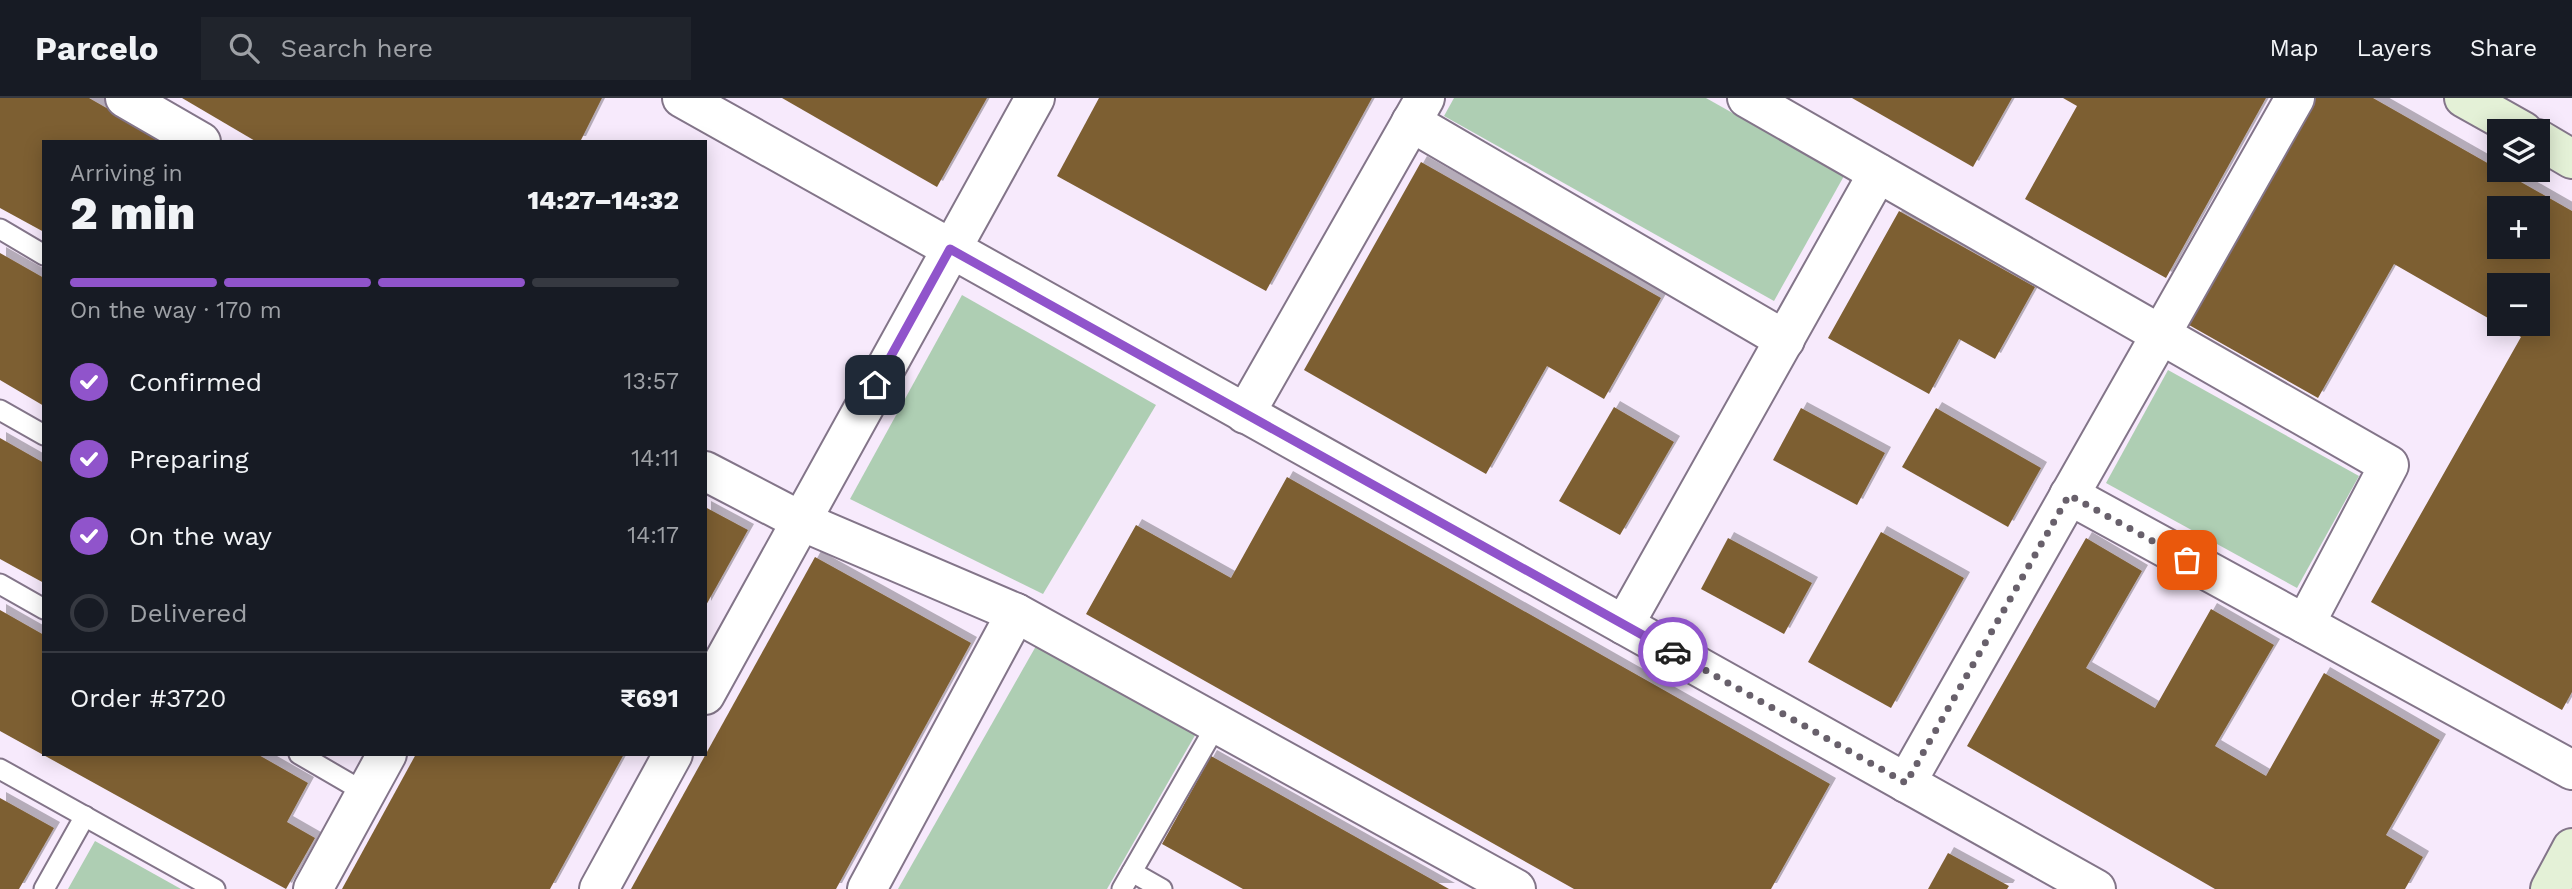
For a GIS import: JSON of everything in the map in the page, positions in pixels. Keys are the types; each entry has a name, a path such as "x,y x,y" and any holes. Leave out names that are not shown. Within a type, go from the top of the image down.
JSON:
{"street":[{"path":"125,98 198,140"},
{"path":"707,691 1035,98"},
{"path":"1747,98 2389,465 2305,624"},
{"path":"1906,783 2295,98"},
{"path":"2464,98 2502,119"},
{"path":"690,100 950,249 2096,889"},
{"path":"1245,414 1418,110 1784,340"},
{"path":"2550,146 2572,159"},
{"path":"1624,625 1878,173"},
{"path":"707,472 801,521 1016,613 1516,889"},
{"path":"2069,495 2572,770"},
{"path":"867,889 1016,613"},
{"path":"313,889 386,756"},
{"path":"599,889 672,756"},
{"path":"2550,889 2572,848"}],"lane":[{"path":"0,229 42,254"},
{"path":"0,410 42,434"},
{"path":"0,584 42,608"},
{"path":"1162,889 1127,881 1217,724"},
{"path":"302,756 366,793"},
{"path":"0,769 215,889"},
{"path":"44,889 85,816"}],"green space":[{"path":"1454,98 1706,98 1844,176 1774,301 1444,116"},
{"path":"962,295 1156,405 1043,594 850,499"},
{"path":"2168,370 2359,476 2297,588 2106,483"},
{"path":"1040,639 1198,730 1107,889 898,889"},
{"path":"95,841 181,889 68,889"}],"building":[{"path":"0,98 89,98 162,140 42,140 42,231 0,208"},
{"path":"182,98 602,98 581,140 254,140"},
{"path":"782,98 987,98 937,187"},
{"path":"1099,98 1372,98 1266,291 1057,176"},
{"path":"1852,98 2012,98 1973,167"},
{"path":"2063,98 2266,98 2166,278 2025,199 2077,106"},
{"path":"2308,98 2373,98 2487,163 2487,182 2521,182 2546,196 2487,196 2487,259 2550,259 2550,199 2572,211 2572,692 2562,710 2371,602 2519,336 2550,336 2550,273 2487,273 2487,317 2394,264 2318,398 2182,321"},
{"path":"1421,162 1661,298 1604,399 1547,366 1486,474 1304,370"},
{"path":"1899,211 2035,287 1995,359 1959,339 1929,394 1828,338"},
{"path":"0,253 42,277 42,405 0,380"},
{"path":"1614,407 1674,442 1620,535 1559,501"},
{"path":"1801,408 1885,453 1857,505 1773,460"},
{"path":"1936,408 2041,468 2008,527 1902,467"},
{"path":"0,438 42,462 42,582 0,559"},
{"path":"1287,477 1830,784 1771,889 1574,889 1086,614 1136,525 1231,578"},
{"path":"707,508 748,530 707,603"},
{"path":"1881,532 1964,578 1891,708 1808,662"},
{"path":"1728,538 1812,583 1784,634 1701,589"},
{"path":"2086,538 2142,571 2086,668 2155,708 2211,609 2274,645 2215,746 2266,776 2324,673 2440,740 2386,835 2423,857 2405,889 2215,889 1967,746"},
{"path":"815,557 971,643 836,889 631,889"},
{"path":"0,610 42,634 42,754 0,731"},
{"path":"45,756 261,756 308,783 287,822 315,838 286,889"},
{"path":"415,756 623,756 550,889 342,889"},
{"path":"1211,756 1449,889 1243,889 1162,844"},
{"path":"0,798 54,828 19,889 0,889"},
{"path":"1948,853 2009,886 2007,889 1928,889"}],"way so far":[{"path":"1673,652 1906,783 2069,495 2187,560"}],"route":[{"path":"875,385 950,249 1673,652"}]}
